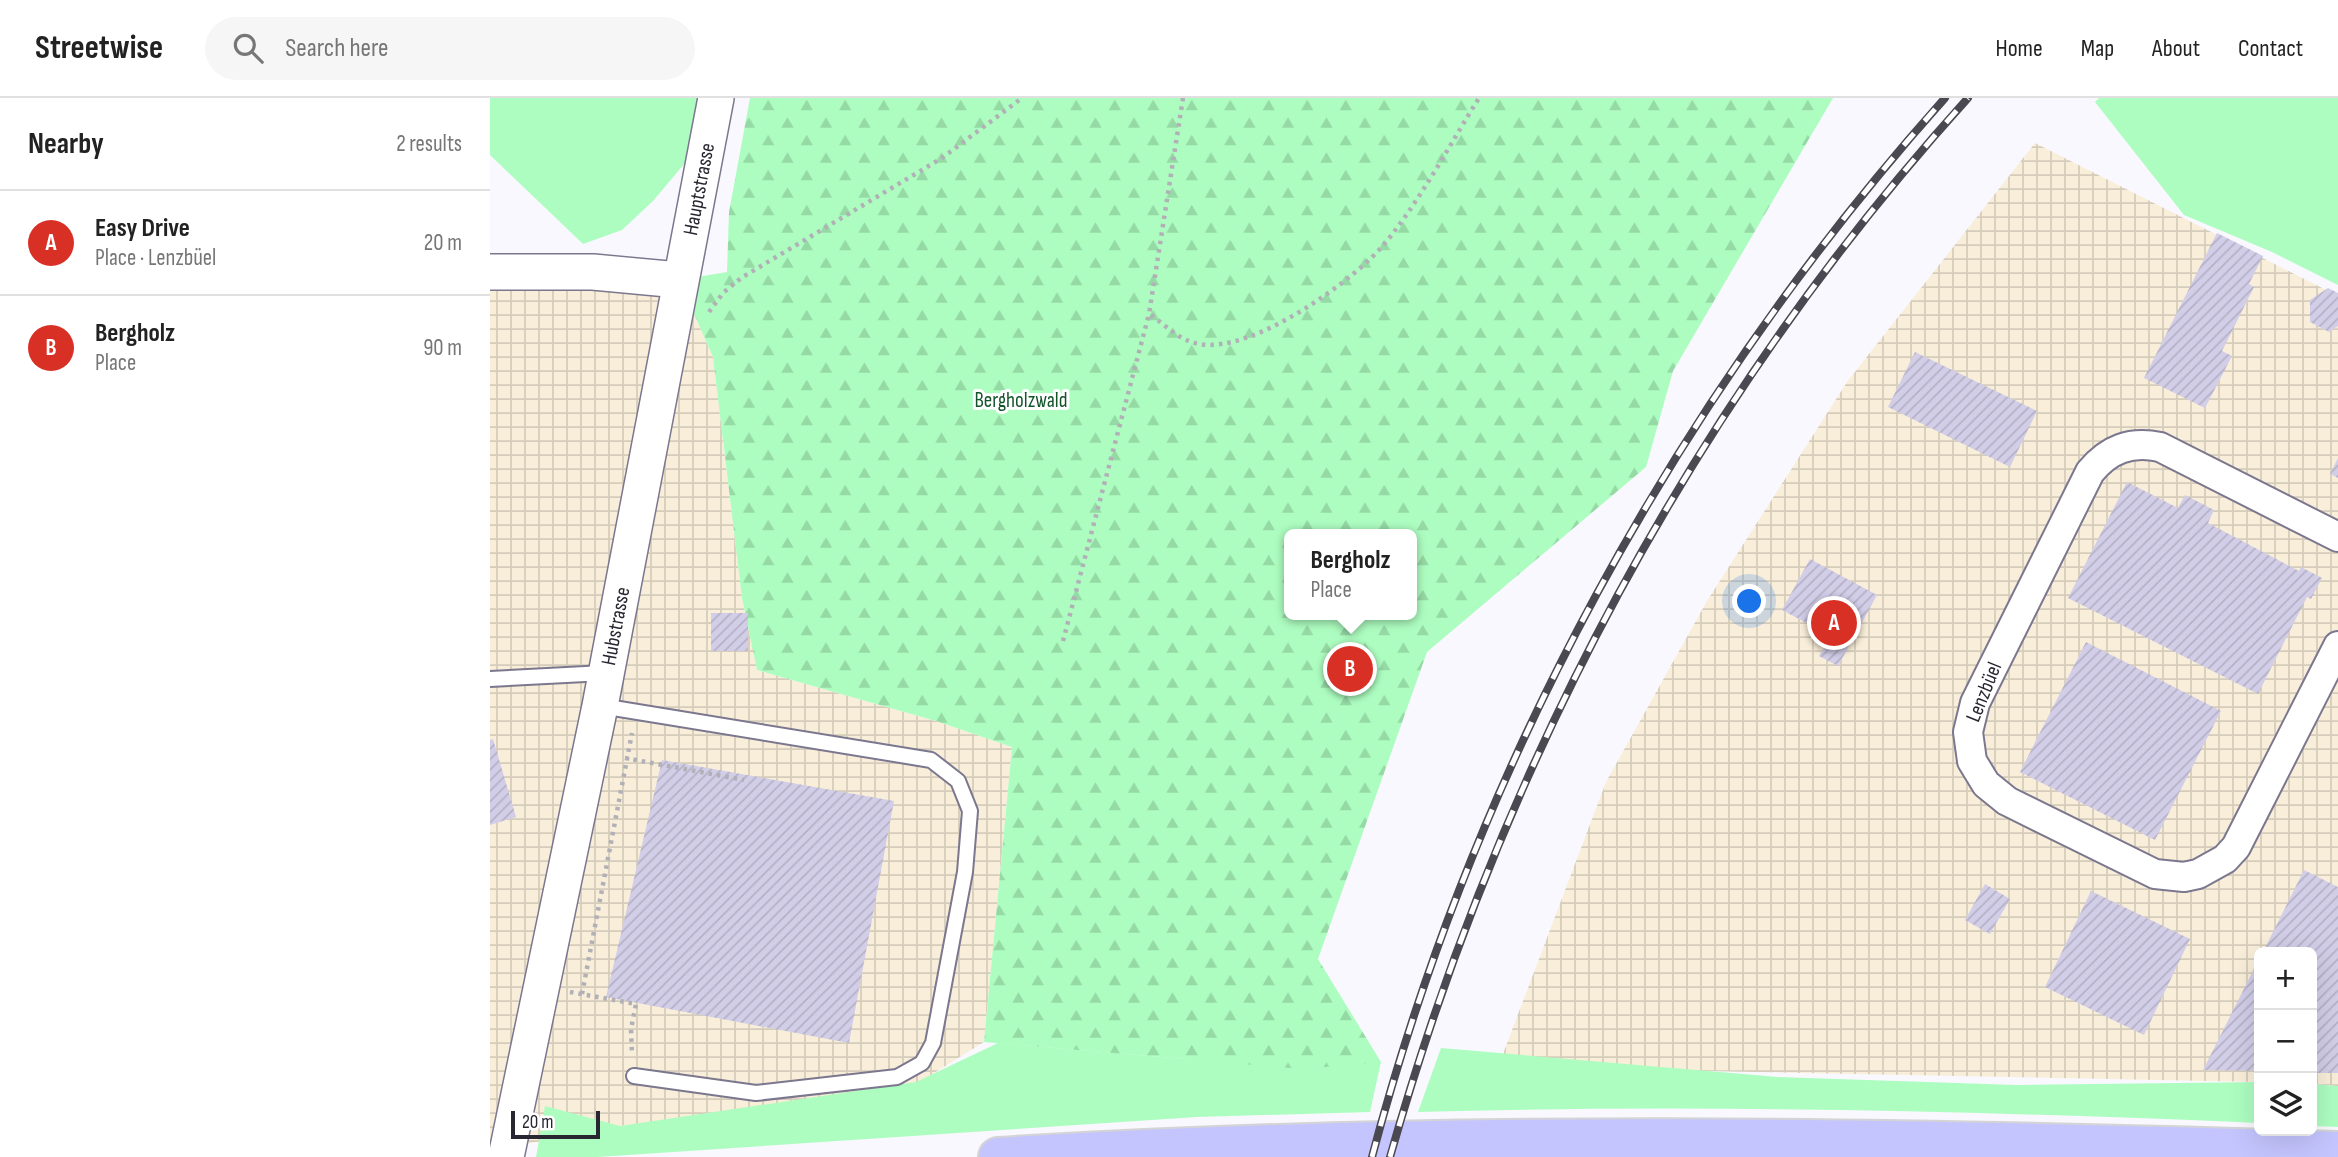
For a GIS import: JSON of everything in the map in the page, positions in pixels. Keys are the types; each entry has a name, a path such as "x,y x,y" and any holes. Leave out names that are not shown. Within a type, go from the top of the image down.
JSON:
{"highway":[{"path":"998,1157 1315,1141 1641,1138 1965,1140 2338,1151"}],"street":[{"name":"Hauptstrasse","path":"679,280 716,98"},
{"path":"490,272 593,272 679,280"},
{"name":"Hubstrasse","path":"506,1157 654,426 679,280"},
{"name":"Lenzbüel","path":"2338,537 2160,447 2133,444 2108,453 2090,472 1975,703 1968,732 1972,761 1986,784 2007,801 2142,869 2170,877 2198,874 2219,863 2236,847 2338,646"}],"lane":[{"path":"490,679 602,689 636,712 931,760 957,781 970,811 965,872 933,1043 922,1063 897,1077 756,1093 634,1076"}],"path":[{"path":"703,319 723,293 741,278 942,158 1021,98"},
{"path":"1063,641 1149,314 1183,98"},
{"path":"1149,314 1189,342 1225,345 1257,336 1343,282 1379,250 1479,98"},
{"path":"634,1076 631,1029 636,1004 580,994 636,712"},
{"path":"618,757 744,780"}],"shaded area":[{"path":"2035,143 2338,296 2338,1086 2317,1084 2317,947 2254,947 2254,1082 1498,1067 1606,782 1707,601 1847,382"},
{"path":"490,272 679,280 713,357 742,598 757,670 936,721 1012,747 984,1042 905,1091 620,1126 490,1151"}],"green space":[{"path":"490,98 716,98 706,138 653,201 622,230 583,244 490,155"},
{"name":"Bergholzwald","path":"750,98 1833,98 1673,371 1646,467 1427,652 1318,959 1381,1062 1303,1069 984,1042 1012,747 936,721 757,670 742,598 713,357 679,280 727,272 729,212"},
{"path":"2099,98 2338,98 2338,285 2272,252 2184,215 2095,102"},
{"path":"998,1043 1185,1059 1381,1062 1370,1112 1197,1117 598,1157 536,1157 545,1106 620,1126 916,1082"},
{"path":"1441,1048 1778,1077 2016,1085 2254,1082 2254,1123 1839,1110 1418,1112"},
{"path":"2317,1084 2338,1086 2338,1127 2317,1126"}],"building":[{"path":"2217,233 2263,256 2249,284 2254,287 2222,351 2232,356 2205,408 2144,378"},
{"path":"2328,288 2338,293 2338,326 2329,332 2310,322 2310,300"},
{"path":"1915,352 2037,411 2010,467 1888,407"},
{"path":"2338,458 2338,478 2330,474"},
{"path":"2127,482 2178,508 2185,495 2214,510 2208,523 2299,571 2301,567 2322,578 2311,599 2307,597 2258,694 2068,598"},
{"path":"1810,559 1877,595 1838,666 1819,656 1831,636 1782,610"},
{"path":"711,613 748,613 748,651 711,651"},
{"path":"2086,642 2221,711 2155,840 2020,772"},
{"path":"493,739 516,817 490,825 490,740"},
{"path":"662,760 894,801 849,1043 606,997"},
{"path":"2304,870 2338,887 2338,1073 2317,1073 2317,947 2266,947"},
{"path":"1985,884 2010,899 1990,934 1965,920"},
{"path":"2091,891 2190,939 2144,1035 2045,987"},
{"path":"2254,969 2254,1071 2203,1070"}],"railway":[{"path":"1372,1157 1415,1012 1467,870 1528,730 1597,594 1673,462 1757,335 1848,214 1945,98"},
{"path":"1390,1157 1436,1012 1489,869 1550,730 1618,594 1694,463 1778,336 1869,214 1968,98"}],"place":[{"name":"Easy Drive","path":"1834,623"},
{"name":"Bergholz","path":"1350,669"}]}
